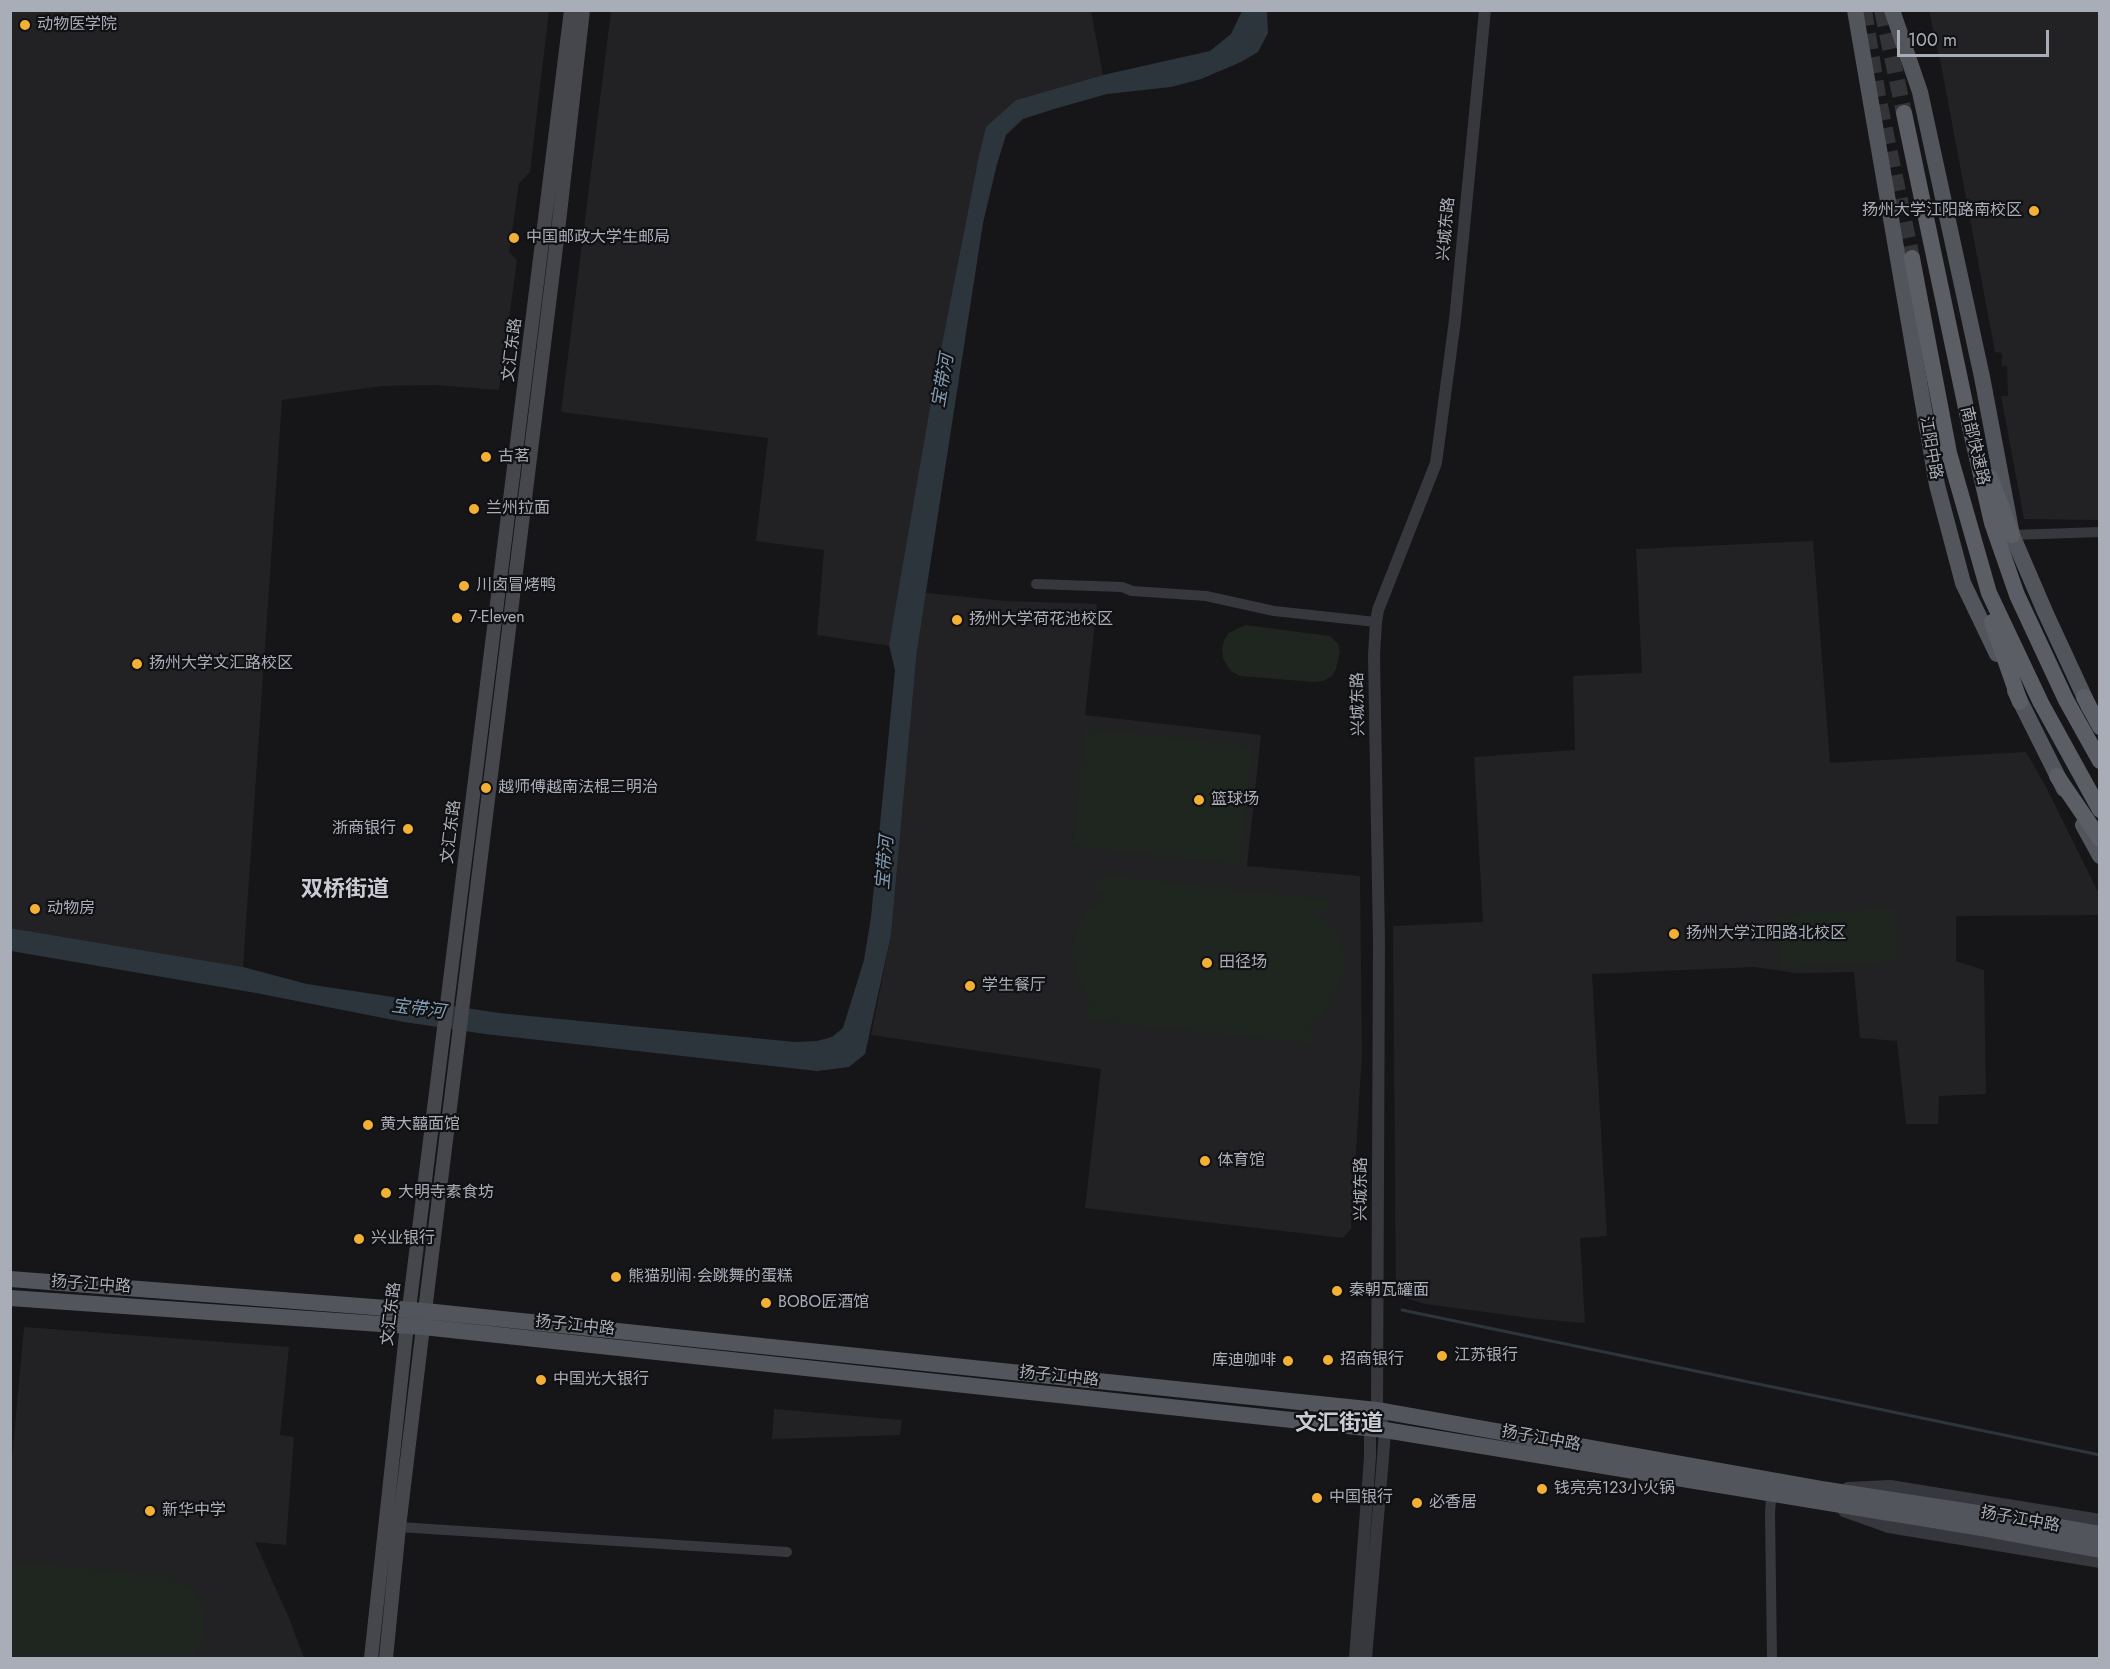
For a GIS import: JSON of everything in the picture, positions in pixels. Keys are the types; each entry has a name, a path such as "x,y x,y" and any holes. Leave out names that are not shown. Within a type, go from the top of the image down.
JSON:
{"highway":[{"name":"南部快速路","path":"1904,113 1992,523 2018,595 2066,700 2100,761"},
{"name":"南部快速路","path":"1912,258 1949,453 1989,593 2041,703 2100,810"},
{"path":"1938,275 1952,315 1988,471 2012,535"},
{"path":"1949,453 1955,501 1985,601 2020,702"},
{"path":"2084,697 2100,726"},
{"path":"2057,776 2100,839"}],"main road":[{"name":"文汇东路","path":"386,1659 440,1063 571,10"},
{"name":"文汇东路","path":"371,1659 416,1318 455,1066 584,10"},
{"name":"江阳中路","path":"1855,10 1937,485 1963,584 2057,776 2100,856"},
{"path":"1892,10 1920,92 1982,377 2012,535 2084,697"},
{"name":"扬子江中路","path":"10,1279 1377,1410 2100,1550"},
{"name":"扬子江中路","path":"10,1298 416,1318 1377,1429 1772,1486"},
{"name":"扬子江中路","path":"1821,1496 1984,1514 2100,1534"}],"street":[{"name":"兴城东路","path":"1366,1659 1377,1429 1379,942 1374,655 1376,622 1378,610 1436,463 1455,320 1485,10"},
{"path":"2012,535 2100,532"},
{"path":"1036,584 1122,587 1132,591 1206,596 1274,611 1376,622"},
{"name":"兴城东路","path":"1355,1659 1370,1457 1377,1429"},
{"path":"1772,1486 1772,1659"},
{"path":"1821,1496 1890,1486 2100,1520"},
{"path":"1821,1496 1889,1527 2100,1562"},
{"path":"399,1527 787,1552"}],"shaded area":[{"name":"扬州大学文汇路校区","path":"10,11 549,11 530,172 519,183 509,252 517,260 499,390 436,385 382,386 282,400 243,967 11,928"},
{"name":"扬州大学荷花池校区","path":"611,11 1091,11 1103,75 1016,100 978,160 933,390 900,588 1005,601 1097,604 1085,715 1261,735 1247,866 1360,876 1362,1055 1351,1229 1343,1238 1085,1208 1101,1069 871,1035 891,935 917,650 817,635 824,550 756,541 768,438 561,412"},
{"name":"扬州大学江阳路南校区","path":"1929,11 2099,11 2099,520 2024,519 2001,396 2008,396 2007,366 2002,366 2002,353 1995,352"},
{"name":"扬州大学江阳路北校区","path":"1813,541 1830,763 2026,752 2045,785 2100,896 2099,915 1956,916 1956,961 1984,970 1986,1094 1939,1096 1938,1124 1906,1124 1897,1041 1860,1038 1854,972 1796,973 1754,967 1592,974 1607,1236 1580,1238 1585,1323 1425,1304 1396,1295 1393,926 1483,922 1474,757 1575,750 1573,676 1642,673 1636,549"},
{"path":"1245,625 1330,636 1338,644 1340,651 1336,669 1332,676 1323,681 1314,682 1240,676 1227,666 1222,649 1229,633"},
{"path":"1085,728 1253,746 1240,865 1072,846"},
{"name":"田径场","path":"1098,874 1329,899 1328,911 1316,911 1336,932 1343,949 1345,967 1332,1002 1307,1028 1315,1029 1313,1044 1086,1020 1087,1005 1096,1006 1087,998 1076,978 1072,945 1084,914 1106,894 1095,892"},
{"path":"1895,908 1898,962 1779,968 1777,914"},
{"name":"新华中学","path":"24,1327 289,1347 280,1435 294,1437 286,1545 255,1542 304,1658 11,1658 10,1480"},
{"path":"774,1409 902,1420 900,1435 772,1439"},
{"path":"10,1562 175,1577 194,1591 200,1600 204,1612 202,1639 192,1658 11,1658"}],"water":[{"name":"宝带河","path":"1242,11 1267,11 1268,33 1258,52 1241,62 1201,79 1171,87 1107,94 1054,109 1023,119 1006,135 983,223 917,650 891,935 865,1054 849,1067 817,1071 485,1034 404,1022 256,993 11,951 10,928 243,967 307,984 499,1013 795,1042 817,1041 832,1037 843,1028 864,960 871,917 895,670 889,645 933,390 986,127 1016,100 1103,75 1210,51 1231,34"}],"waterway":[{"path":"1402,1310 2100,1455"}],"tunnel":[{"path":"1864,10 1878,96 1912,258"},
{"path":"1882,10 1904,113"}],"place":[{"name":"动物医学院","path":"25,25"},
{"name":"扬州大学江阳路南校区","path":"2034,211"},
{"name":"中国邮政大学生邮局","path":"514,238"},
{"name":"古茗","path":"486,457"},
{"name":"兰州拉面","path":"474,509"},
{"name":"川卤冒烤鸭","path":"464,586"},
{"name":"7-Eleven","path":"457,618"},
{"name":"扬州大学荷花池校区","path":"957,620"},
{"name":"扬州大学文汇路校区","path":"137,664"},
{"name":"越师傅越南法棍三明治","path":"486,788"},
{"name":"篮球场","path":"1199,800"},
{"name":"浙商银行","path":"408,829"},
{"name":"动物房","path":"35,909"},
{"name":"扬州大学江阳路北校区","path":"1674,934"},
{"name":"田径场","path":"1207,963"},
{"name":"学生餐厅","path":"970,986"},
{"name":"黄大囍面馆","path":"368,1125"},
{"name":"体育馆","path":"1205,1161"},
{"name":"大明寺素食坊","path":"386,1193"},
{"name":"兴业银行","path":"359,1239"},
{"name":"熊猫别闹·会跳舞的蛋糕","path":"616,1277"},
{"name":"秦朝瓦罐面","path":"1337,1291"},
{"name":"BOBO匠酒馆","path":"766,1303"},
{"name":"江苏银行","path":"1442,1356"},
{"name":"招商银行","path":"1328,1360"},
{"name":"库迪咖啡","path":"1288,1361"},
{"name":"中国光大银行","path":"541,1380"},
{"name":"钱亮亮123小火锅","path":"1542,1489"},
{"name":"中国银行","path":"1317,1498"},
{"name":"必香居","path":"1417,1503"},
{"name":"新华中学","path":"150,1511"}],"district":[{"name":"双桥街道","path":"345,891"},
{"name":"文汇街道","path":"1339,1425"}]}
